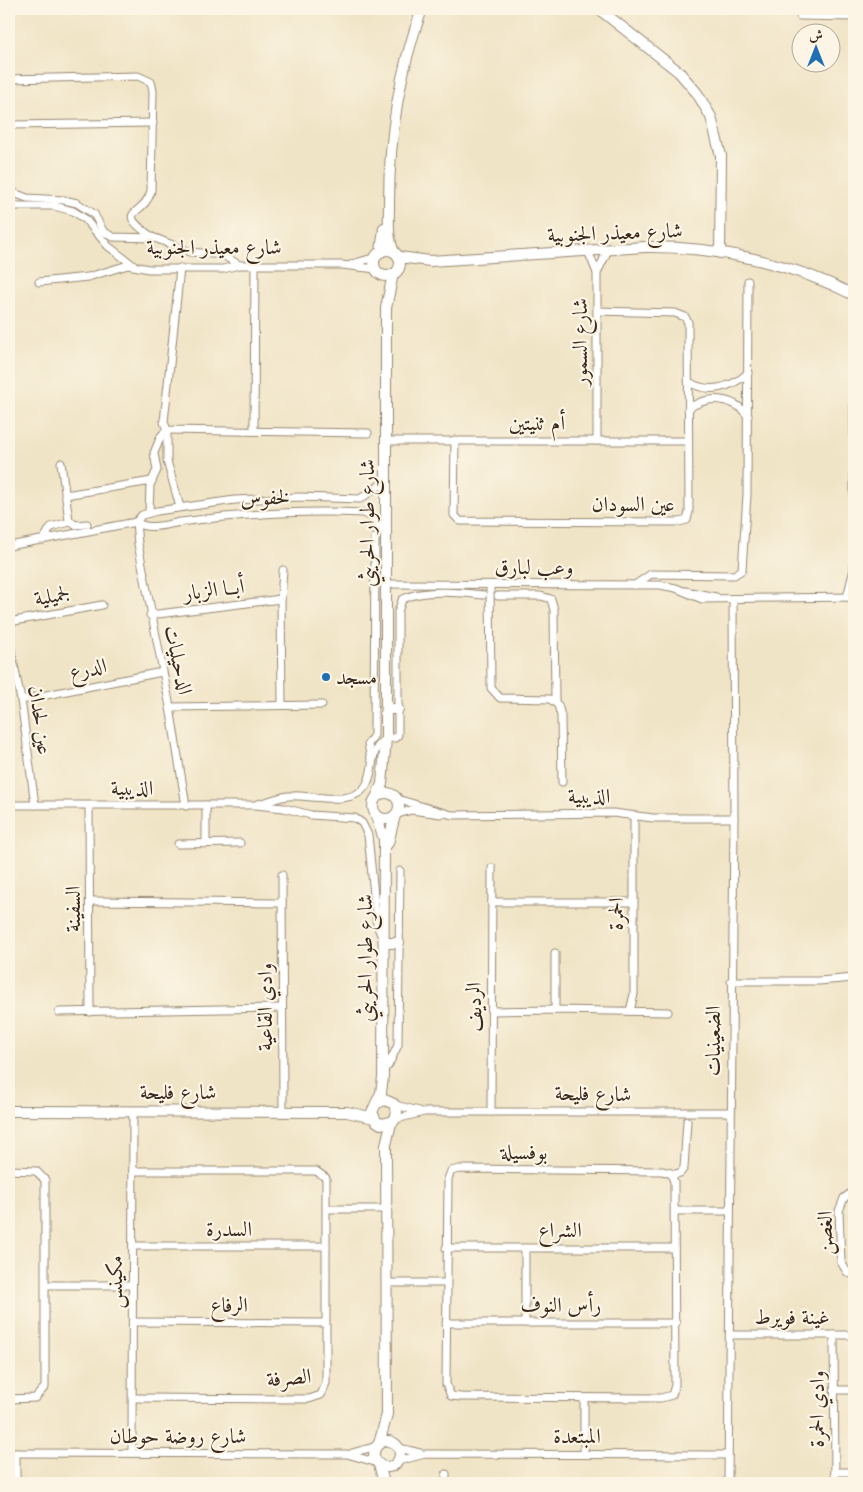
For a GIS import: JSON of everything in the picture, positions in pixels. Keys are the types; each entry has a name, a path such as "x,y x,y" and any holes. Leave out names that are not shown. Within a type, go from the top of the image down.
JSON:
{"street":[{"path":"416,9 397,72 389,116 385,162 384,233 378,255 378,271 386,275 395,272 400,266 389,231 392,131 402,72 422,9"},
{"path":"599,9 679,72 697,93 711,117 719,142 722,163 720,253"},
{"path":"800,16 854,17"},
{"path":"9,79 143,76 151,82 153,86 151,191 148,200 134,212 132,217 135,224 152,237 190,252 223,255 239,265"},
{"path":"9,125 153,123"},
{"path":"9,191 26,198 77,203 94,214 103,231 113,237 152,237"},
{"path":"9,206 54,206 73,211 85,219 108,246 133,265"},
{"name":"شارع معيذر الجنوبية","path":"396,255 430,261 661,247 720,253 785,268 854,295"},
{"path":"378,255 387,250 396,255"},
{"name":"شارع السمور","path":"597,273 608,250"},
{"name":"شارع السمور","path":"588,251 597,273 597,441"},
{"name":"شارع معيذر الجنوبية","path":"342,266 378,255"},
{"name":"شارع معيذر الجنوبية","path":"395,272 430,261"},
{"name":"شارع معيذر الجنوبية","path":"39,282 88,277 133,265 149,269 228,268 239,265 342,266 378,271"},
{"path":"254,431 255,266"},
{"path":"180,268 164,422 167,430 167,461 180,507"},
{"name":"شارع طوار الحريثي","path":"378,271 386,308 386,738 389,784 395,798"},
{"name":"شارع طوار الحريثي","path":"386,308 395,272"},
{"path":"635,585 651,574 734,575 742,570 747,496 748,281"},
{"name":"عين السودان","path":"455,440 454,515 460,521 679,522 687,520 689,516 688,322 685,317 675,313 597,311"},
{"path":"850,597 854,569 854,351"},
{"path":"688,382 699,387 716,388 733,384 748,373"},
{"path":"716,388 716,399"},
{"path":"688,409 701,402 716,399 736,405 748,416"},
{"path":"149,513 152,481 157,470 154,453 161,436 167,430 368,433"},
{"name":"أم ثنيتين","path":"386,441 688,441"},
{"path":"62,463 65,495 76,533"},
{"path":"65,495 152,481"},
{"name":"لخفوس","path":"136,522 142,515 149,513 180,507 256,498 356,499 365,496 386,482"},
{"name":"لخفوس","path":"9,546 136,522 147,527 238,516 362,512 372,517 386,535"},
{"name":"الدحيليات","path":"136,522 150,615 170,708 186,806"},
{"path":"43,540 51,527 87,524"},
{"path":"372,759 368,744 374,735 374,538"},
{"path":"282,704 281,599 283,570"},
{"name":"وعب لبارق","path":"386,584 666,585 719,598 733,599 850,597"},
{"path":"490,585 491,688 500,698 544,698 555,701"},
{"path":"386,709 398,709 398,612 402,600 414,596 446,593 483,595"},
{"path":"498,596 541,596 548,597 553,603 555,701 561,716 562,782"},
{"name":"أبــا الزبار","path":"150,615 281,599"},
{"name":"الضعينيات","path":"728,1483 731,981 734,818 733,599"},
{"name":"لجميلية","path":"9,622 102,605"},
{"name":"عين لحدان","path":"9,640 21,700 35,805"},
{"name":"الدرع","path":"21,700 162,672"},
{"path":"386,679 398,679"},
{"path":"170,708 282,704 322,705"},
{"name":"الذيبية","path":"255,805 284,797 344,798 356,795 368,782 372,759 376,750 386,738 395,738 398,735 398,709"},
{"name":"شارع طوار الحريثي","path":"377,796 382,784 386,738"},
{"path":"387,793 395,798 398,809 395,815 384,819 375,813 374,803 377,796 387,793"},
{"path":"284,797 284,808"},
{"name":"الذيبية","path":"395,798 444,814"},
{"name":"الذيبية","path":"9,805 255,805 284,808 306,814 350,817 359,820 365,827 372,860 377,925 386,943"},
{"path":"206,805 206,844"},
{"name":"السفينة","path":"89,806 91,901 90,1012"},
{"name":"الذيبية","path":"395,815 411,810 434,815 614,813 653,818 734,818"},
{"name":"شارع طوار الحريثي","path":"375,813 384,839 388,1066 389,1088 394,1104"},
{"name":"شارع طوار الحريثي","path":"376,1104 383,1077 388,838 395,815"},
{"name":"الحمرة","path":"630,1011 634,994 634,816"},
{"path":"178,844 240,843"},
{"name":"الرديف","path":"491,1112 492,868"},
{"path":"388,1066 397,1052 398,1045 400,871"},
{"name":"وادي القاعية","path":"282,874 283,1112"},
{"path":"91,901 282,903"},
{"path":"492,902 633,902"},
{"path":"386,943 399,943"},
{"path":"555,953 555,1010"},
{"path":"731,981 811,982 854,978"},
{"path":"59,1012 282,1008"},
{"path":"492,1011 668,1012"},
{"path":"384,1483 379,1463 374,1454 387,1414 386,1145 397,1112 394,1104 385,1100 376,1104 372,1112 386,1145"},
{"name":"شارع فليحة","path":"9,1111 347,1112 376,1104"},
{"name":"شارع فليحة","path":"394,1104 424,1112 669,1114 730,1112"},
{"name":"مكينس","path":"132,1453 133,1111"},
{"name":"شارع فليحة","path":"347,1112 376,1121"},
{"name":"شارع فليحة","path":"393,1121 424,1112"},
{"path":"376,1121 385,1125 393,1121"},
{"path":"672,1175 680,1173 684,1168 687,1122"},
{"name":"بوفسيلة","path":"455,1169 652,1171 666,1172 672,1175 675,1212 676,1323 675,1384 672,1395 661,1398 450,1396 446,1384 446,1248 448,1179 451,1171 455,1169"},
{"path":"9,1170 36,1171 45,1180 46,1285 46,1387 36,1398 9,1398"},
{"name":"الصرفة","path":"133,1171 316,1171 326,1178 327,1209 326,1383 325,1389 316,1398 133,1398"},
{"name":"الغصن","path":"854,1191 844,1198 839,1211 841,1262 847,1272 854,1275"},
{"path":"327,1209 386,1209"},
{"path":"675,1212 730,1211"},
{"name":"السدرة","path":"133,1246 326,1246"},
{"name":"الشراع","path":"446,1248 674,1248"},
{"path":"525,1248 525,1323"},
{"path":"387,1283 446,1283"},
{"path":"46,1285 132,1285"},
{"name":"الرفاع","path":"132,1322 325,1323"},
{"name":"رأس النوف","path":"446,1323 676,1323"},
{"name":"غينة فويرط","path":"730,1335 854,1335"},
{"name":"وادي الحمرة","path":"834,1335 835,1483"},
{"path":"835,1390 854,1390"},
{"path":"584,1398 584,1454"},
{"path":"387,1414 397,1446 396,1463 388,1483"},
{"path":"378,1445 387,1441 397,1446"},
{"name":"شارع روضة حوطان","path":"347,1454 378,1445"},
{"name":"المبتعدة","path":"397,1446 425,1454 728,1455"},
{"path":"12,1453 16,1483"},
{"name":"شارع روضة حوطان","path":"12,1453 347,1454 379,1463"},
{"name":"المبتعدة","path":"396,1463 425,1454"},
{"path":"379,1463 386,1466 396,1463"},
{"path":"835,1472 854,1472"},
{"path":"446,1474 446,1483"}],"place":[{"name":"مسجد","path":"326,677"}]}
